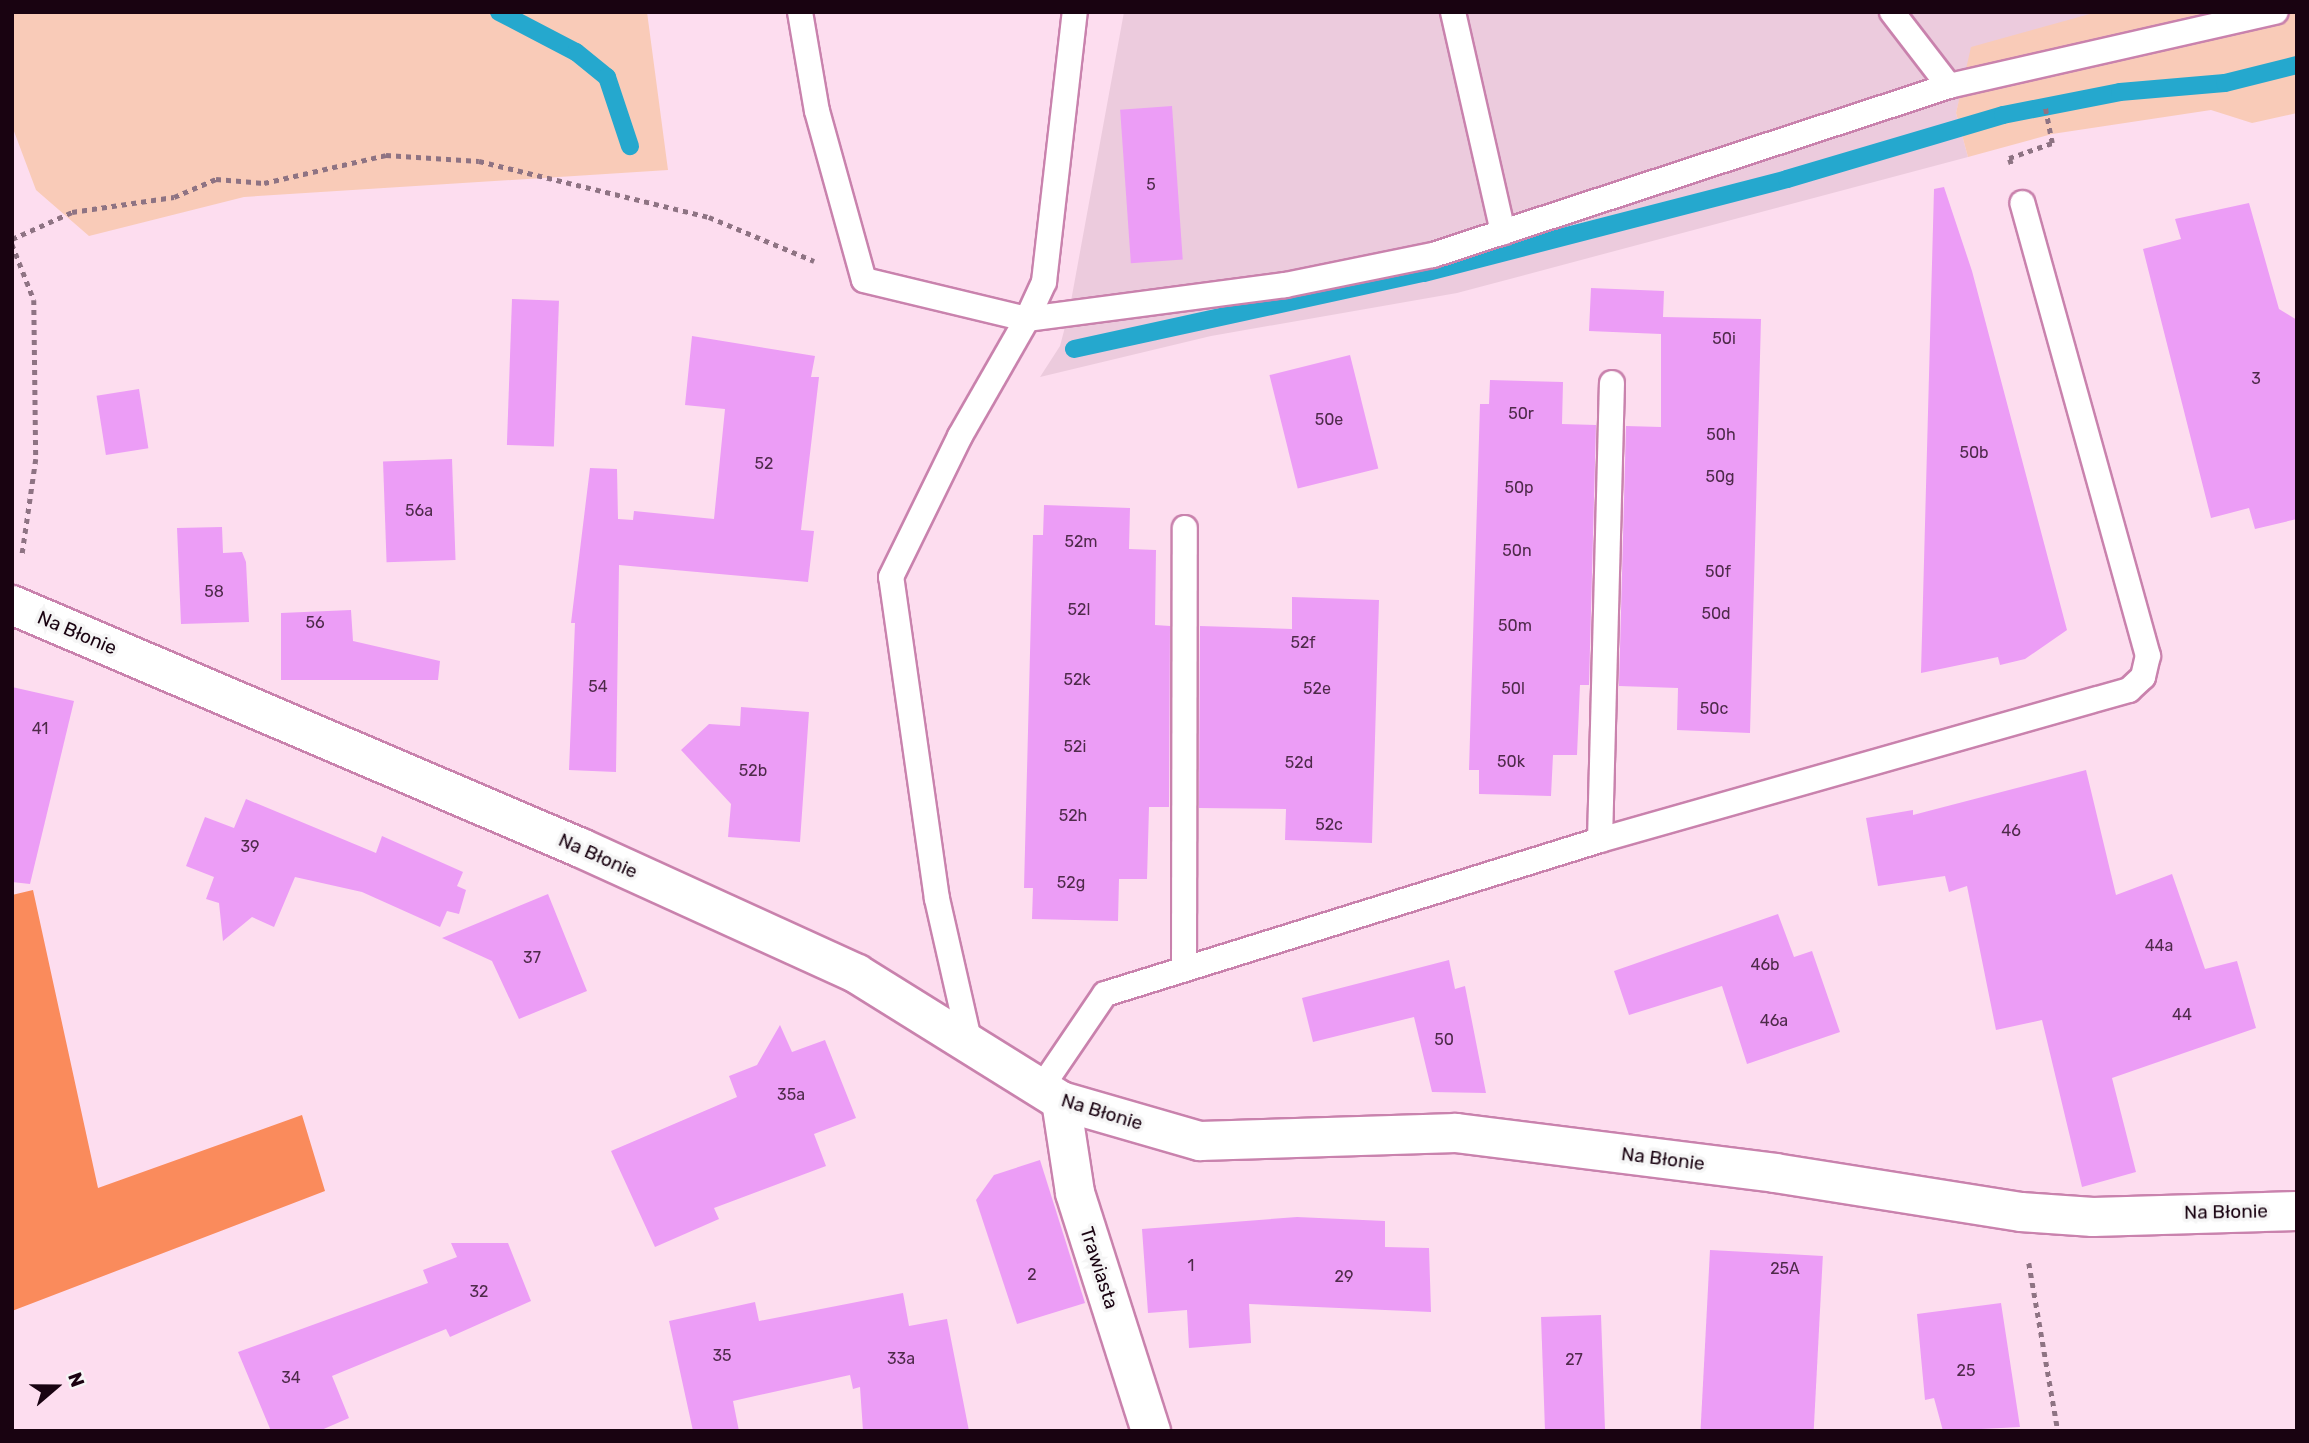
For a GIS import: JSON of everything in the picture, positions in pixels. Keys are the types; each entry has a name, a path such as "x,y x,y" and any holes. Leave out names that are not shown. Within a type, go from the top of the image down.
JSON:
{"street":[{"name":"Na Błonie","path":"12,605 713,907 857,974 1051,1095 1200,1141 1456,1133 1775,1173 2021,1212 2093,1217 2297,1211"},
{"name":"Trawiasta","path":"1051,1095 1075,1194 1151,1431"}],"lane":[{"path":"800,12 817,111 864,280 1027,318 1285,285 1433,255 1949,86 2276,12"},
{"path":"970,1044 937,899 891,577 960,436 1027,318 1044,282 1075,12"},
{"path":"1454,12 1503,232"},
{"path":"1892,12 1949,86"},
{"path":"1051,1095 1105,995 1184,968 1600,841 2129,690 2143,677 2148,656 2022,203"},
{"path":"1600,841 1612,383"},
{"path":"1184,968 1185,528"}],"path":[{"path":"2009,158 2052,143 2042,93"},
{"path":"24,530 36,459 34,300 12,241 72,212 174,197 216,179 264,183 386,155 479,161 709,217 864,280"},
{"path":"2021,1212 2058,1431"}],"shaded area":[{"path":"12,12 647,12 668,170 244,197 89,236 36,190 12,126"},
{"path":"1124,12 2097,12 2098,16 1964,82 1956,113 1968,157 1457,293 1211,336 1040,377 1060,346 1069,312"},
{"path":"2097,12 2297,12 2297,113 2252,123 2211,110 2052,134 1968,157 1956,113 1971,47"},
{"path":"33,890 98,1188 302,1115 325,1191 12,1311 12,895"}],"building":[{"path":"1172,106 1183,260 1131,263 1120,110"},
{"path":"1944,187 1972,271 2067,630 2025,659 2000,665 1998,657 1921,673 1934,189"},
{"path":"2249,203 2279,309 2297,320 2297,519 2255,529 2249,508 2211,518 2143,249 2181,239 2175,219"},
{"path":"1591,288 1664,291 1663,317 1761,319 1750,733 1677,730 1678,688 1619,686 1626,426 1661,427 1661,334 1589,331"},
{"path":"512,299 559,301 554,447 507,445"},
{"path":"692,336 815,356 811,377 819,377 801,530 814,531 808,582 619,565 616,772 569,770 575,623 571,623 590,468 617,469 618,519 633,520 634,511 714,519 725,409 685,405"},
{"path":"1350,355 1378,469 1298,489 1269,375"},
{"path":"1490,380 1563,382 1562,424 1596,425 1589,685 1580,685 1577,755 1553,755 1551,796 1479,794 1479,770 1469,770 1480,404 1489,404"},
{"path":"139,389 148,448 106,455 97,396"},
{"path":"452,459 456,560 387,562 383,461"},
{"path":"1044,505 1130,508 1129,549 1156,550 1155,625 1170,626 1169,807 1149,807 1147,879 1119,879 1118,921 1032,919 1033,888 1024,888 1033,535 1043,535"},
{"path":"222,527 223,553 242,552 246,562 249,622 181,624 177,528"},
{"path":"1292,597 1379,600 1372,843 1285,840 1286,809 1199,808 1200,626 1292,629"},
{"path":"351,610 353,641 440,661 438,680 281,680 281,613"},
{"path":"12,687 74,701 30,884 12,882"},
{"path":"741,707 809,712 800,842 728,837 731,804 681,750 709,724 740,726"},
{"path":"2086,770 2116,895 2172,874 2205,969 2237,961 2256,1028 2112,1078 2136,1172 2082,1187 2042,1020 1996,1030 1967,886 1949,892 1945,876 1878,886 1866,818 1913,810 1913,815"},
{"path":"246,799 376,853 382,836 463,872 457,886 466,890 459,914 447,911 440,927 362,892 295,877 274,927 252,917 223,941 219,903 206,899 214,877 186,866 205,817 234,828"},
{"path":"548,894 587,991 519,1019 492,961 442,938"},
{"path":"1778,914 1794,957 1812,951 1840,1032 1747,1064 1722,986 1629,1015 1614,971"},
{"path":"1449,960 1455,989 1465,986 1486,1093 1432,1092 1414,1017 1313,1042 1302,998"},
{"path":"780,1025 792,1052 825,1040 856,1118 814,1134 826,1166 714,1208 719,1219 655,1247 611,1151 737,1097 729,1076 757,1065"},
{"path":"1040,1160 1085,1303 1017,1324 976,1200 994,1175"},
{"path":"1297,1217 1385,1221 1385,1247 1429,1248 1431,1312 1249,1304 1251,1343 1189,1348 1187,1310 1148,1313 1142,1229"},
{"path":"451,1243 508,1243 531,1301 450,1337 446,1329 332,1376 349,1418 319,1431 271,1431 238,1352 428,1283 423,1270 457,1257"},
{"path":"1710,1250 1823,1256 1814,1431 1701,1431"},
{"path":"903,1293 909,1326 947,1319 969,1431 863,1431 860,1387 853,1389 850,1375 733,1401 739,1431 693,1431 669,1321 755,1302 759,1321"},
{"path":"2001,1303 2020,1427 1943,1431 1934,1398 1925,1400 1917,1314"},
{"path":"1601,1315 1605,1431 1545,1431 1541,1317"}],"waterway":[{"path":"499,12 576,52 607,77 630,146"},
{"path":"1074,349 1424,273 1787,179 2003,115 2120,92 2225,83 2297,65"}]}
